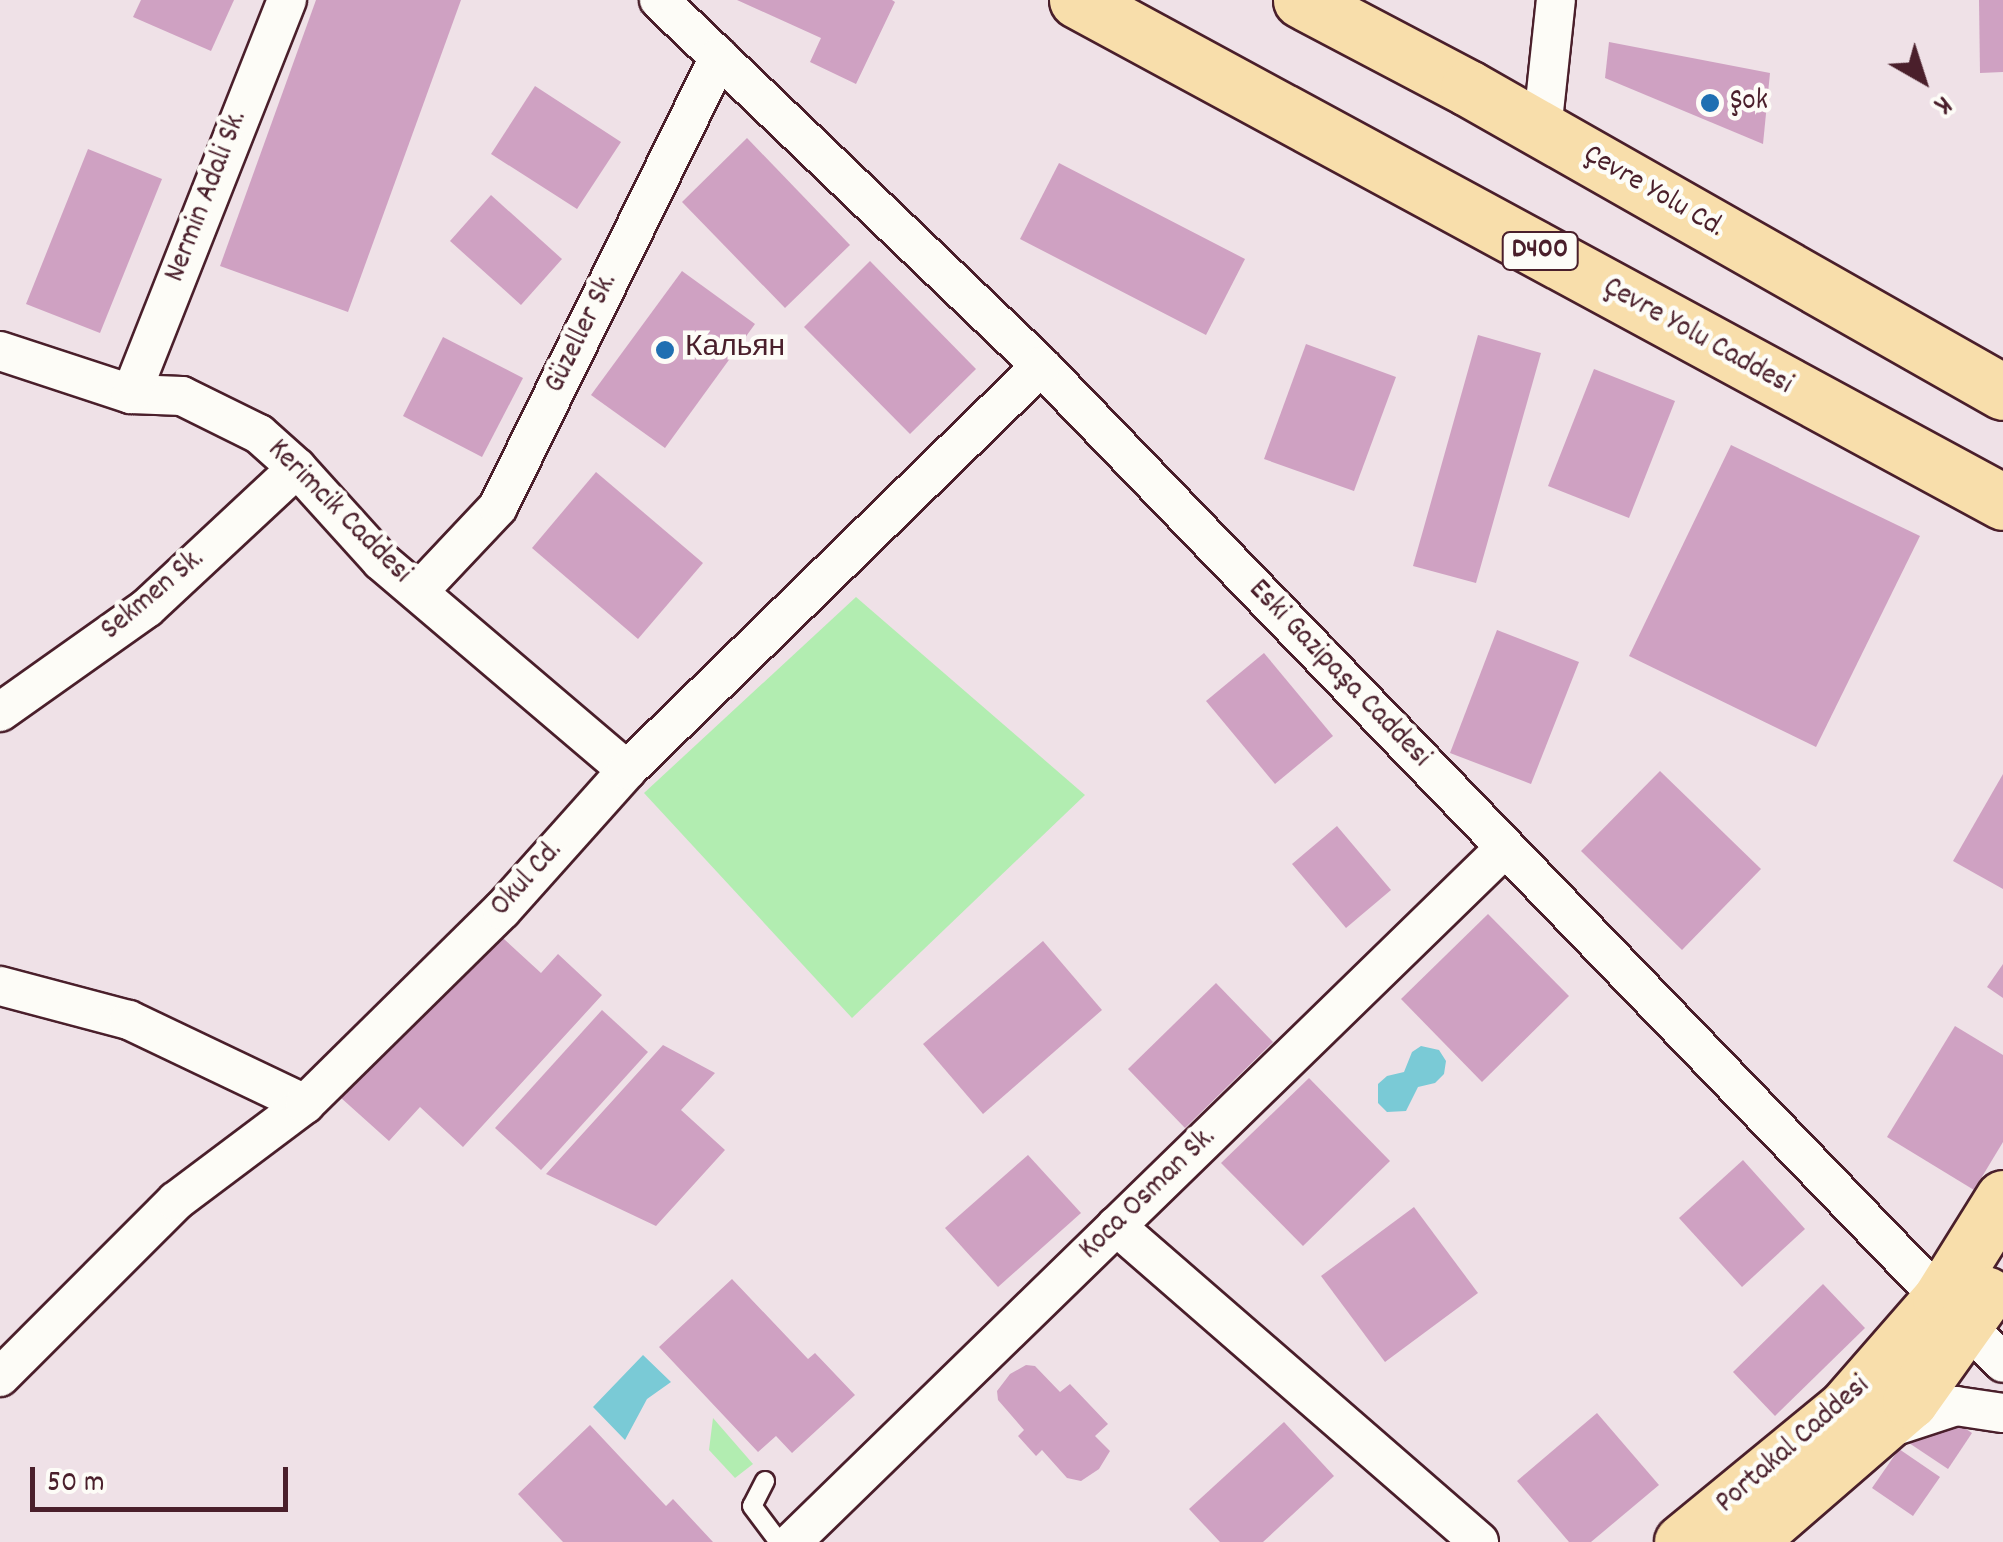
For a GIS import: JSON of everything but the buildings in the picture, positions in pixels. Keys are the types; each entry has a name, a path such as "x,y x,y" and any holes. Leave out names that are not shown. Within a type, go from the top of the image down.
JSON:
{"main road":[{"name":"Çevre Yolu Caddesi","path":"1077,0 2003,502"},
{"name":"Çevre Yolu Cd.","path":"1301,0 1542,130 2003,392"},
{"name":"Portakal Caddesi","path":"1746,1542 1879,1432 1910,1400 2003,1198"},
{"name":"Portakal Caddesi","path":"1682,1542 1845,1408 2003,1268"}],"street":[{"name":"Nermin Adali Sk.","path":"131,394 287,0"},
{"name":"Eski Gazipaşa Caddesi","path":"659,0 1041,366 2003,1363"},
{"path":"1542,130 1556,0"},
{"name":"Güzeller Sk.","path":"418,592 498,507 719,56"},
{"name":"Kerimcik Caddesi","path":"0,351 131,394 182,396 259,434 297,468 380,561 627,770"},
{"name":"Okul Cd.","path":"0,1377 176,1201 305,1104 502,910 627,770 1041,366"},
{"name":"Sekmen Sk.","path":"0,712 146,608 297,468"},
{"name":"Koca Osman Sk.","path":"792,1542 1505,848"},
{"path":"0,986 129,1020 305,1104"},
{"path":"1116,1226 1479,1542"},
{"path":"1879,1432 1956,1406 2003,1413"}],"lane":[{"path":"764,1481 752,1506 779,1542"}],"green space":[{"path":"856,597 1085,795 852,1018 644,793"},
{"path":"713,1418 753,1464 735,1478 709,1450"}],"water":[{"path":"1421,1046 1439,1050 1446,1061 1444,1074 1435,1083 1418,1087 1406,1111 1387,1112 1378,1103 1378,1084 1387,1076 1404,1072 1412,1052"},
{"path":"643,1355 671,1382 647,1399 625,1440 593,1407"}],"place":[{"name":"Şok","path":"1710,103"},
{"name":"Кальян","path":"665,350"}]}
